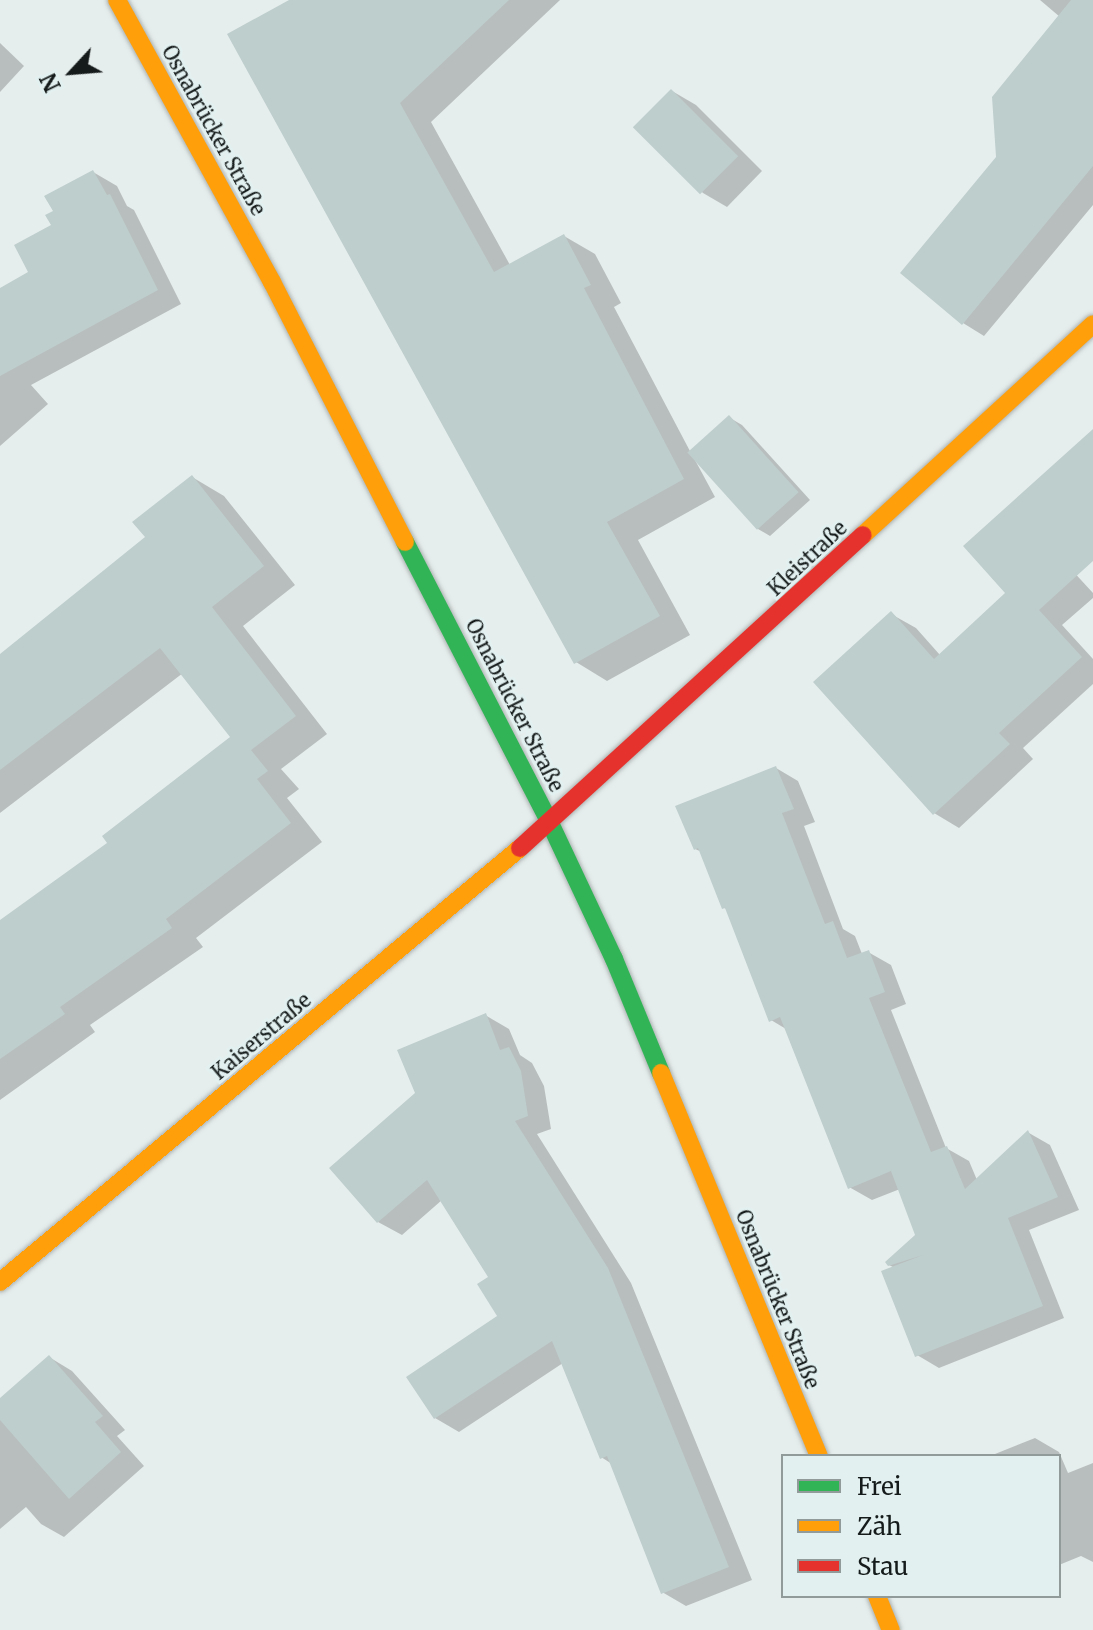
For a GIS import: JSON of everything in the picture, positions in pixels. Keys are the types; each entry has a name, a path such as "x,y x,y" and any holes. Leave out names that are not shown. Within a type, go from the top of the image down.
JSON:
{"street":[{"name":"Osnabrücker Straße","path":"117,0 272,282 550,823 614,959 818,1454"},
{"name":"Kleistraße","path":"550,823 1093,324"},
{"name":"Kaiserstraße","path":"0,1282 550,823"},
{"path":"878,1598 891,1630"}],"building":[{"path":"289,0 509,0 400,103 494,272 564,234 591,285 584,288 684,479 607,522 660,616 574,664 227,34"},
{"path":"1071,0 1093,0 1093,166 962,325 900,273 996,157 992,97"},
{"path":"671,89 738,156 700,194 633,127"},
{"path":"93,170 107,195 110,194 158,290 0,376 0,288 28,272 14,245 51,225 45,215 53,211 44,196"},
{"path":"729,415 799,492 757,530 687,452"},
{"path":"1093,429 1093,561 1039,610 1082,657 999,733 1010,744 933,815 813,682 891,611 934,659 1005,593 963,546"},
{"path":"192,475 264,566 212,607 296,716 251,750 268,771 257,779 291,823 166,919 172,928 60,1007 65,1014 0,1059 0,920 107,843 102,836 230,737 160,648 0,770 0,654 145,537 132,522"},
{"path":"776,766 794,809 782,813 825,924 833,921 847,958 869,950 885,992 869,998 931,1152 947,1146 965,1189 1028,1130 1058,1197 1008,1218 1043,1306 915,1357 881,1271 923,1255 888,1266 885,1262 915,1235 891,1171 848,1189 780,1017 769,1022 725,908 722,909 698,848 694,850 675,806"},
{"path":"486,1013 500,1050 509,1047 521,1071 528,1116 515,1121 608,1268 729,1567 661,1594 607,1456 600,1459 552,1341 434,1419 406,1377 497,1316 477,1284 488,1277 427,1180 377,1223 329,1168 415,1093 397,1050"},
{"path":"49,1355 103,1416 95,1422 121,1452 69,1499 0,1420 0,1398"}],"traffic: fast":[{"path":"405,542 550,823 614,959 661,1073"}],"traffic: slow":[{"path":"117,0 272,282 405,542"},
{"path":"863,535 1093,324"},
{"path":"0,1282 520,848"},
{"path":"661,1073 818,1454"},
{"path":"878,1598 891,1630"}],"traffic: jam":[{"path":"520,848 863,535"}]}
